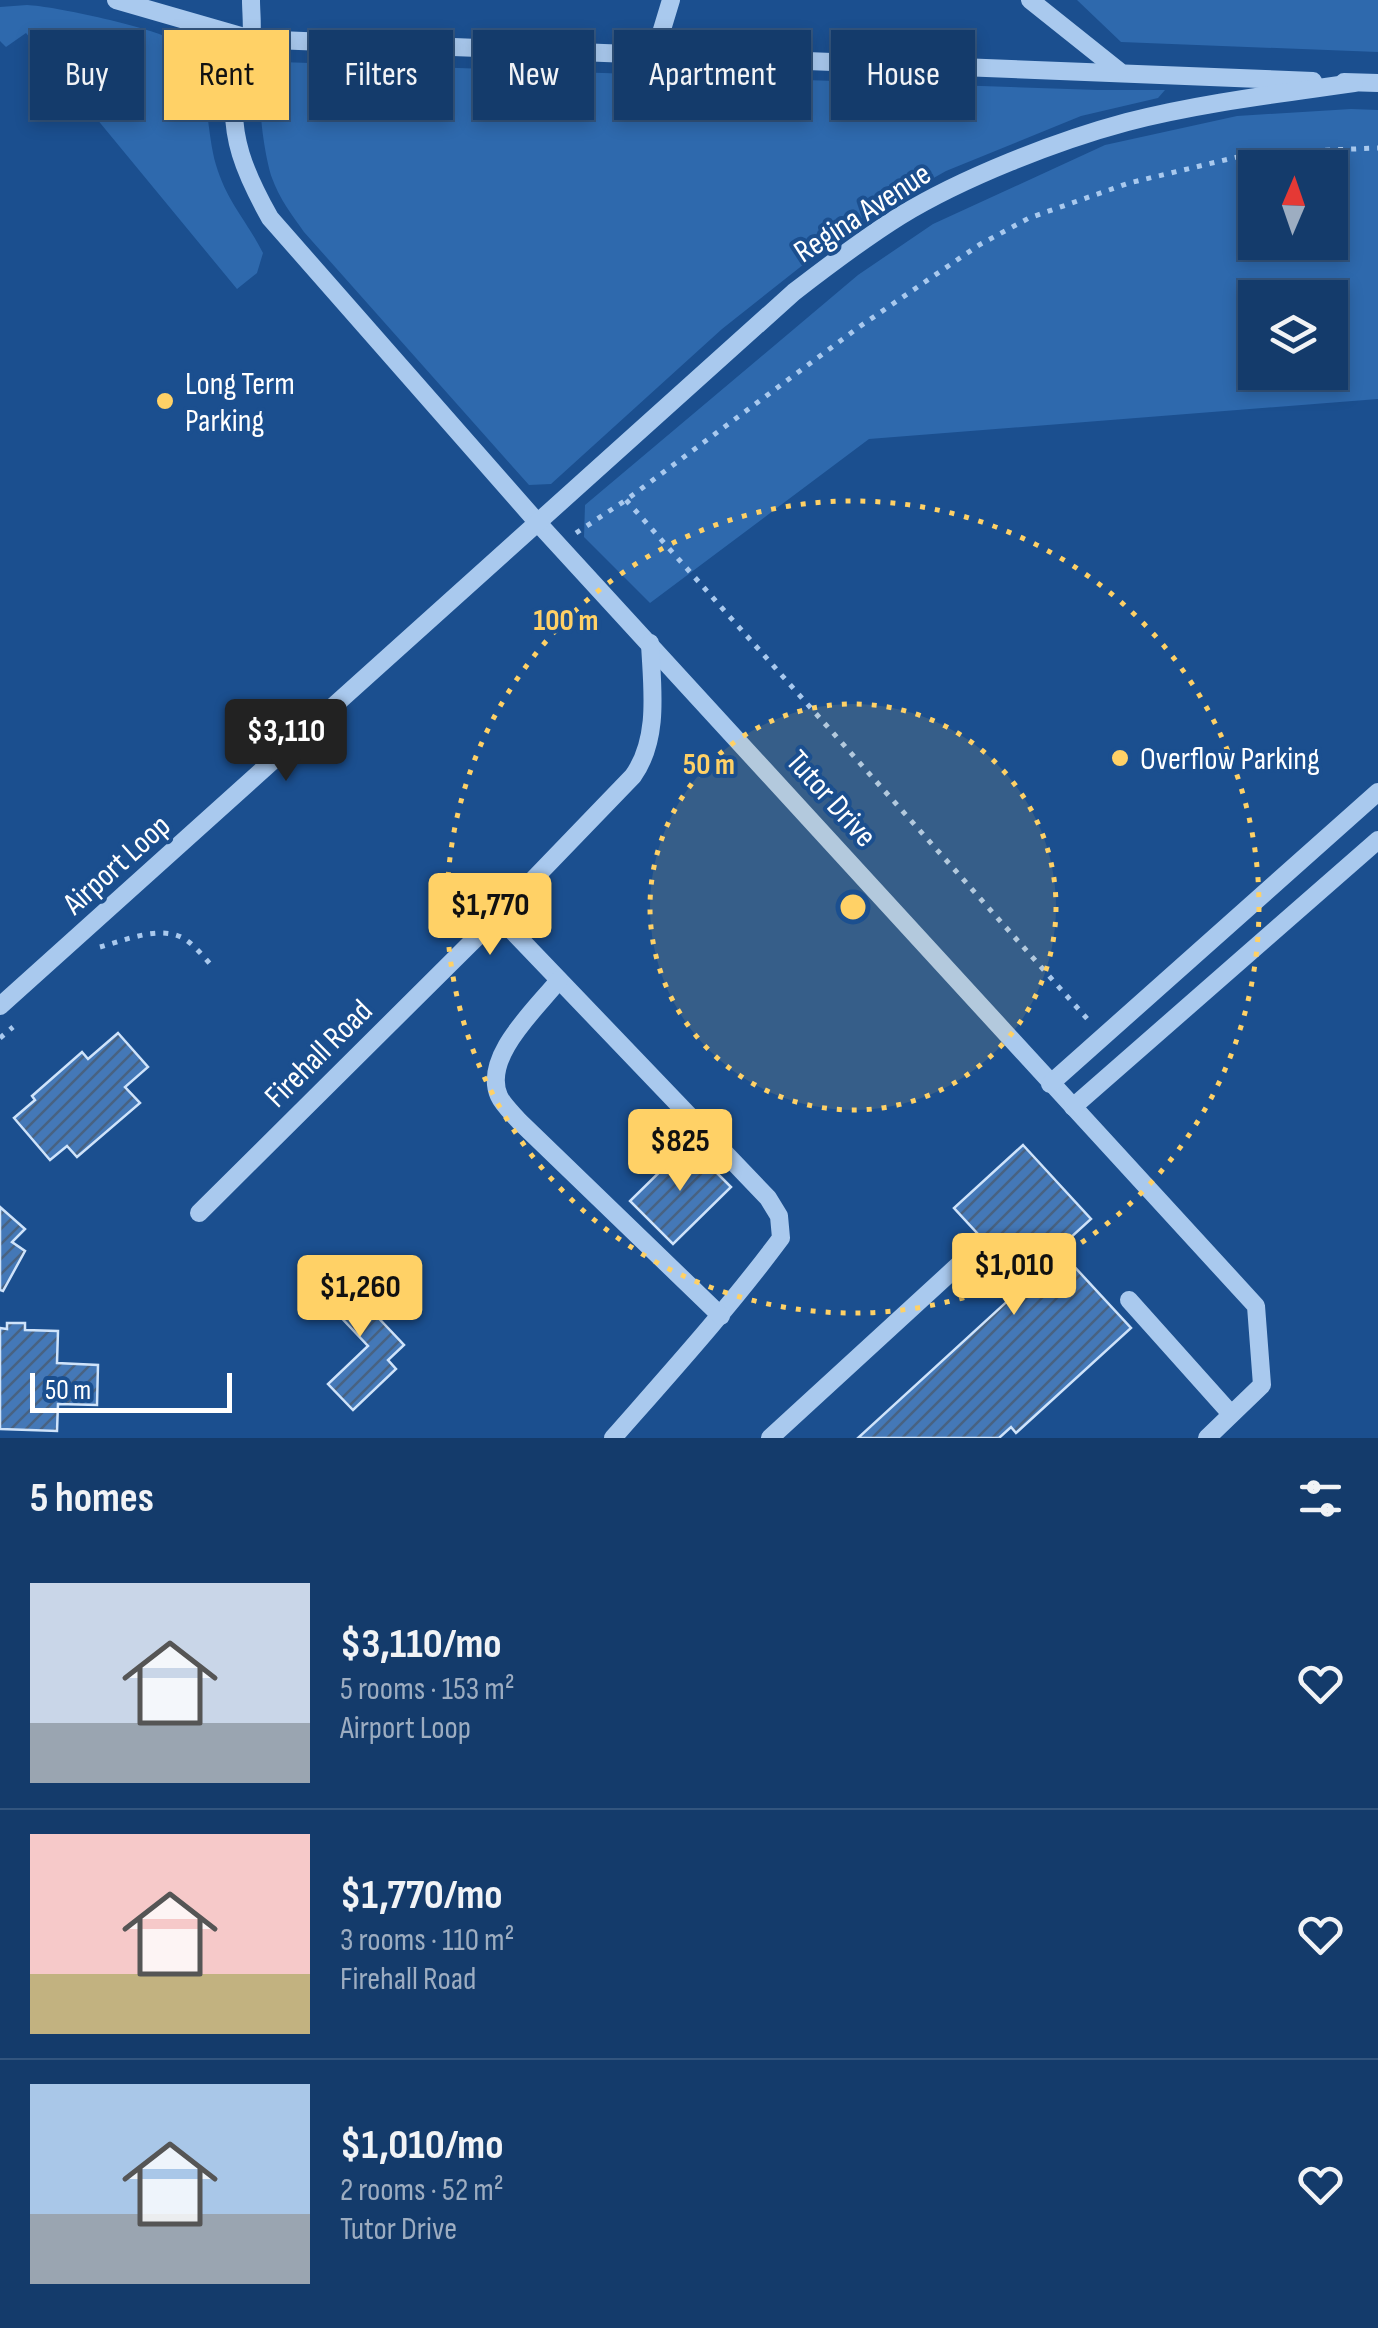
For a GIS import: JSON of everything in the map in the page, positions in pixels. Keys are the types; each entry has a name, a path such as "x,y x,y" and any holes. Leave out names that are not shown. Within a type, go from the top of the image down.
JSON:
{"street":[{"path":"116,0 220,30"},
{"name":"Tutor Drive","path":"251,0 251,30"},
{"path":"662,30 671,0"},
{"path":"1030,0 1120,72"},
{"name":"Regina Avenue","path":"289,41 614,54"},
{"name":"Regina Avenue","path":"811,61 1378,84"},
{"name":"Regina Avenue","path":"538,523 794,292 903,214 978,177 1125,123 1207,105 1354,83"},
{"name":"Tutor Drive","path":"234,120 244,167 270,218 538,523 1256,1306 1262,1385 1207,1438"},
{"name":"Airport Loop","path":"0,1006 538,523"},
{"name":"Firehall Road","path":"199,1213 616,797 642,764 652,720 650,642"},
{"path":"1050,1084 1378,792"},
{"path":"1073,1107 1378,840"},
{"path":"498,916 768,1198 780,1216 781,1238 721,1316 613,1438"},
{"path":"559,980 502,1052 494,1074 500,1098 519,1121 721,1316"},
{"path":"770,1438 964,1260"},
{"path":"1129,1300 1231,1414"}],"path":[{"path":"558,544 626,500 859,327 978,245 1029,218 1129,184 1254,153 1378,148"},
{"path":"626,500 1102,1035"},
{"path":"114,934 100,947 137,937 174,935 184,938 212,965"},
{"path":"0,1038 14,1025"}],"shaded area":[{"path":"1077,0 1378,0 1378,52 1121,42"},
{"path":"27,5 81,13 164,35 164,120 208,120 221,178 263,253 257,273 237,289 98,120 144,120 144,30 30,30 30,38 26,33 6,47 0,41 0,7"},
{"path":"289,62 309,63 309,120 453,120 453,68 473,69 473,120 594,120 594,73 614,73 614,120 811,120 811,80 831,81 831,120 975,120 975,86 1165,90 1158,98 1081,116 946,171 861,219 722,329 551,484 529,485 304,232 275,185 262,120 289,120"},
{"path":"1378,110 1378,399 869,439 650,603 584,537 585,505 858,275 933,224 1105,145 1237,116"}],"building":[{"path":"118,1033 148,1067 125,1087 140,1103 77,1157 67,1146 50,1160 14,1118 35,1100 32,1096 82,1052 88,1059"},
{"path":"688,1144 731,1187 673,1244 630,1201"},
{"path":"1023,1145 1091,1219 1058,1249 1131,1328 1016,1433 1011,1427 999,1438 858,1438 1025,1285 954,1208"},
{"path":"0,1207 25,1229 12,1242 25,1251 3,1291 0,1290"},
{"path":"344,1264 361,1283 353,1291 404,1345 388,1360 396,1369 353,1410 328,1384 368,1346 316,1291"},
{"path":"7,1323 25,1323 25,1330 58,1331 57,1363 98,1365 97,1405 58,1404 57,1431 0,1429 0,1328 7,1329"}],"place":[{"name":"Long Term Parking","path":"165,401"},
{"name":"Overflow Parking","path":"1120,758"}]}
